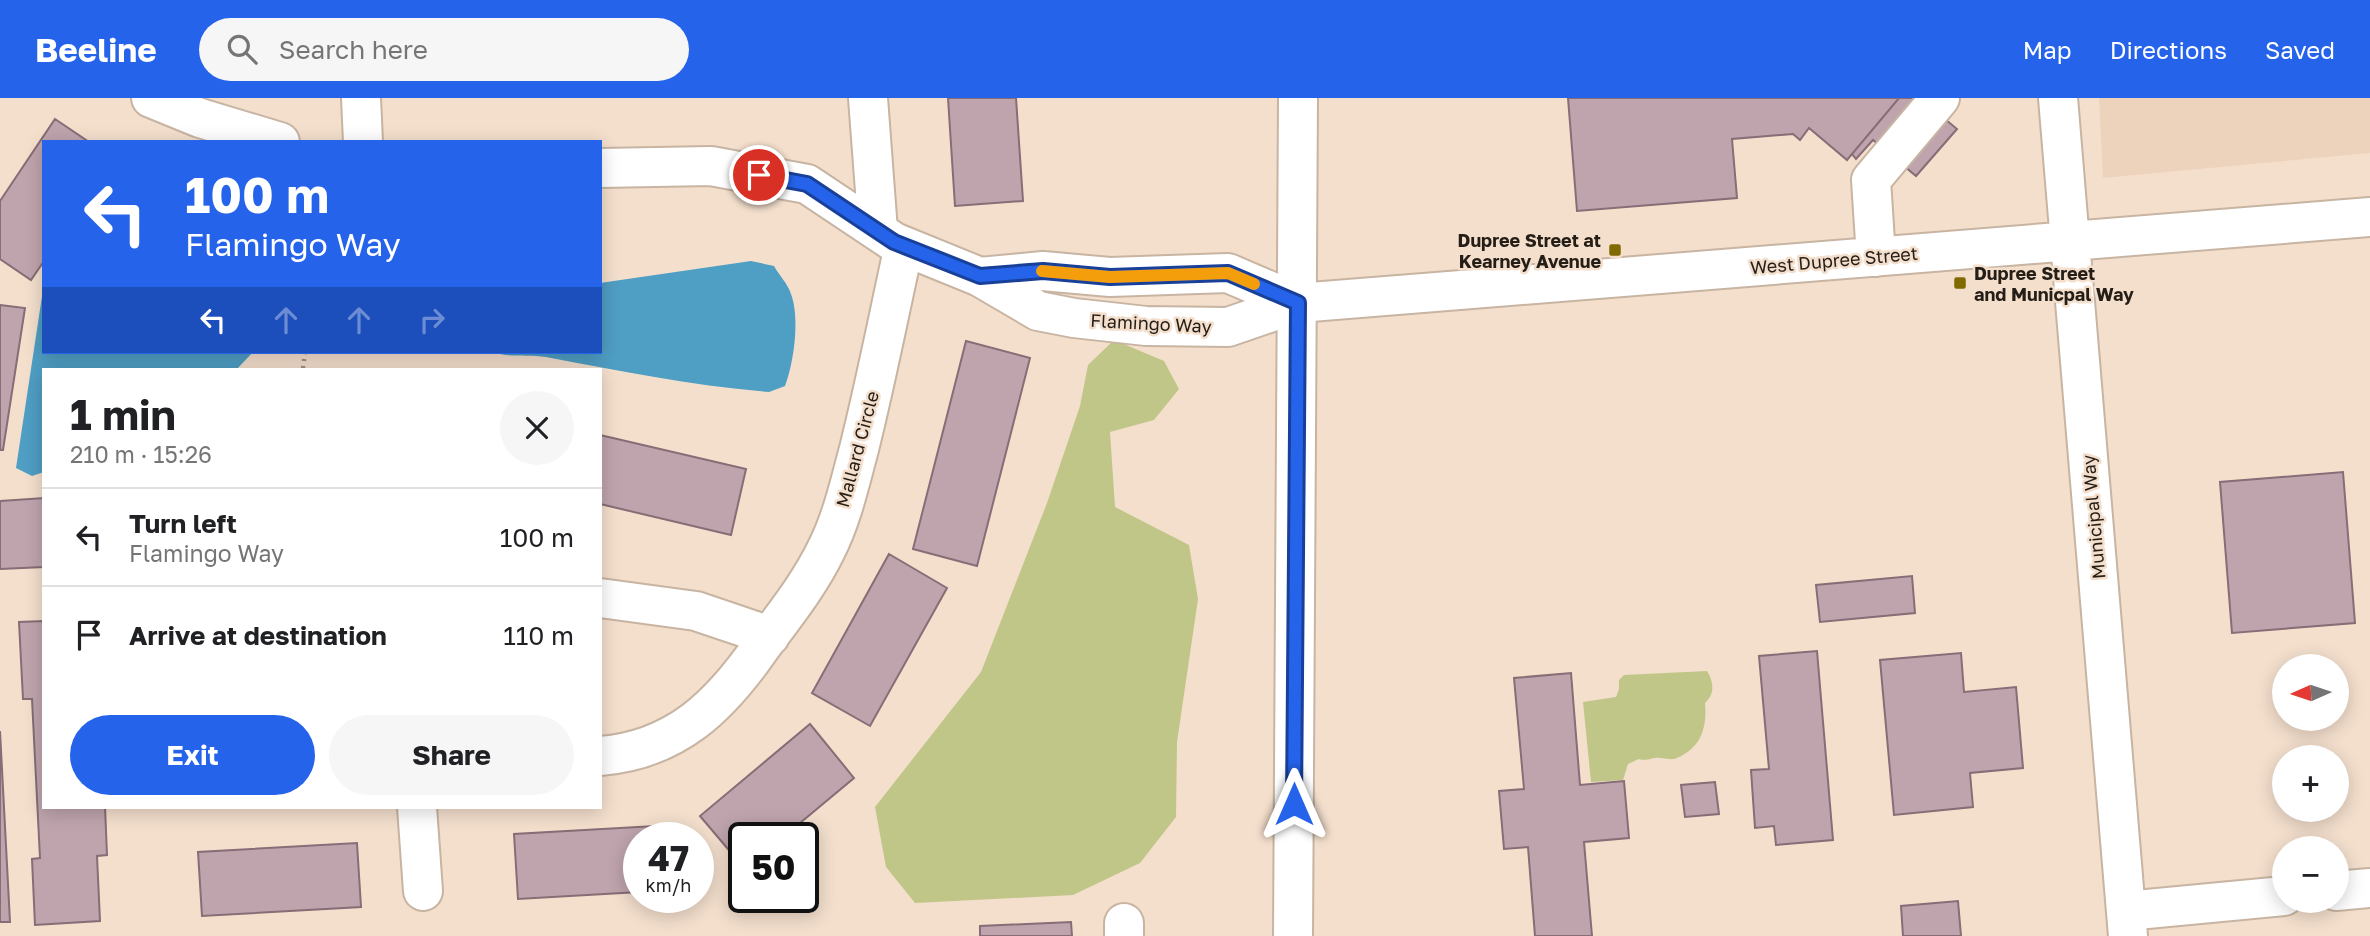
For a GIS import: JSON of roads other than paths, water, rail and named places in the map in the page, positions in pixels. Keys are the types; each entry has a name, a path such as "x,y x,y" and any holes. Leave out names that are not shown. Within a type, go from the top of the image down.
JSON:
{"street":[{"path":"151,98 200,118 273,140"},
{"path":"361,98 363,140"},
{"name":"Mallard Circle","path":"602,756 664,741 701,717 735,684 805,586 827,549 850,481 870,404 891,239 868,98"},
{"path":"1293,936 1298,98"},
{"path":"1876,257 1871,180 1940,98"},
{"name":"Municipal Way","path":"2058,98 2127,924"},
{"name":"Flamingo Way","path":"602,168 711,166 807,184 891,239 980,276 1038,311 1074,318 1146,326 1228,327 1298,303"},
{"name":"West Dupree Street","path":"1298,303 2370,217"},
{"name":"Flamingo Way","path":"980,276 1043,271 1110,277 1228,273 1298,303"},
{"path":"602,598 696,611 770,636"},
{"path":"417,809 423,891"},
{"path":"2349,890 2370,888"},
{"path":"2127,924 2272,898"}],"water":[{"path":"751,261 774,266 788,287 794,304 795,340 785,386 769,392 741,389 629,373 546,357 501,354 602,354 602,283"},
{"path":"42,296 42,354 251,354 238,368 42,368 42,473 32,476 16,468"}],"place":[{"name":"Dupree Street at Kearney Avenue","path":"1615,250"},
{"name":"Dupree Street and Municpal Way","path":"1960,283"}]}
